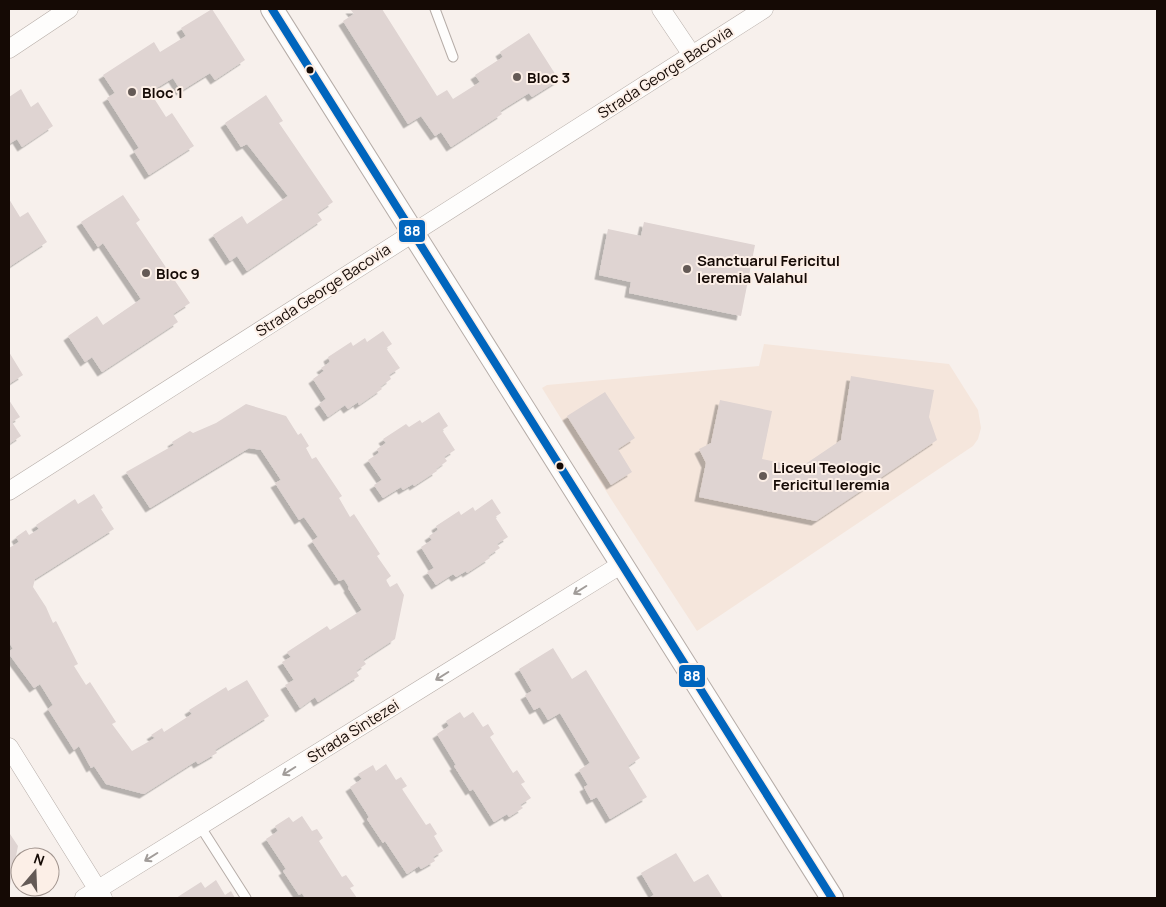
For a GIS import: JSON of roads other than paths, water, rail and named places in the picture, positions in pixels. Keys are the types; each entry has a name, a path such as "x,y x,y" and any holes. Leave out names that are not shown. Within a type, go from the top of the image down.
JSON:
{"street":[{"path":"9,49 69,9"},
{"path":"272,9 832,898"},
{"path":"661,9 692,55"},
{"name":"Strada George Bacovia","path":"9,491 764,9"},
{"name":"Strada Sintezei","path":"95,895 200,826 622,564"},
{"path":"9,747 95,895"}],"lane":[{"path":"435,9 454,57"},
{"path":"200,826 246,898"}],"place":[{"name":"Bloc 3","path":"517,77"},
{"name":"Bloc 1","path":"132,92"},
{"name":"Sanctuarul Fericitul Ieremia Valahul","path":"687,269"},
{"name":"Bloc 9","path":"146,273"},
{"name":"Liceul Teologic Fericitul Ieremia","path":"763,476"}]}
